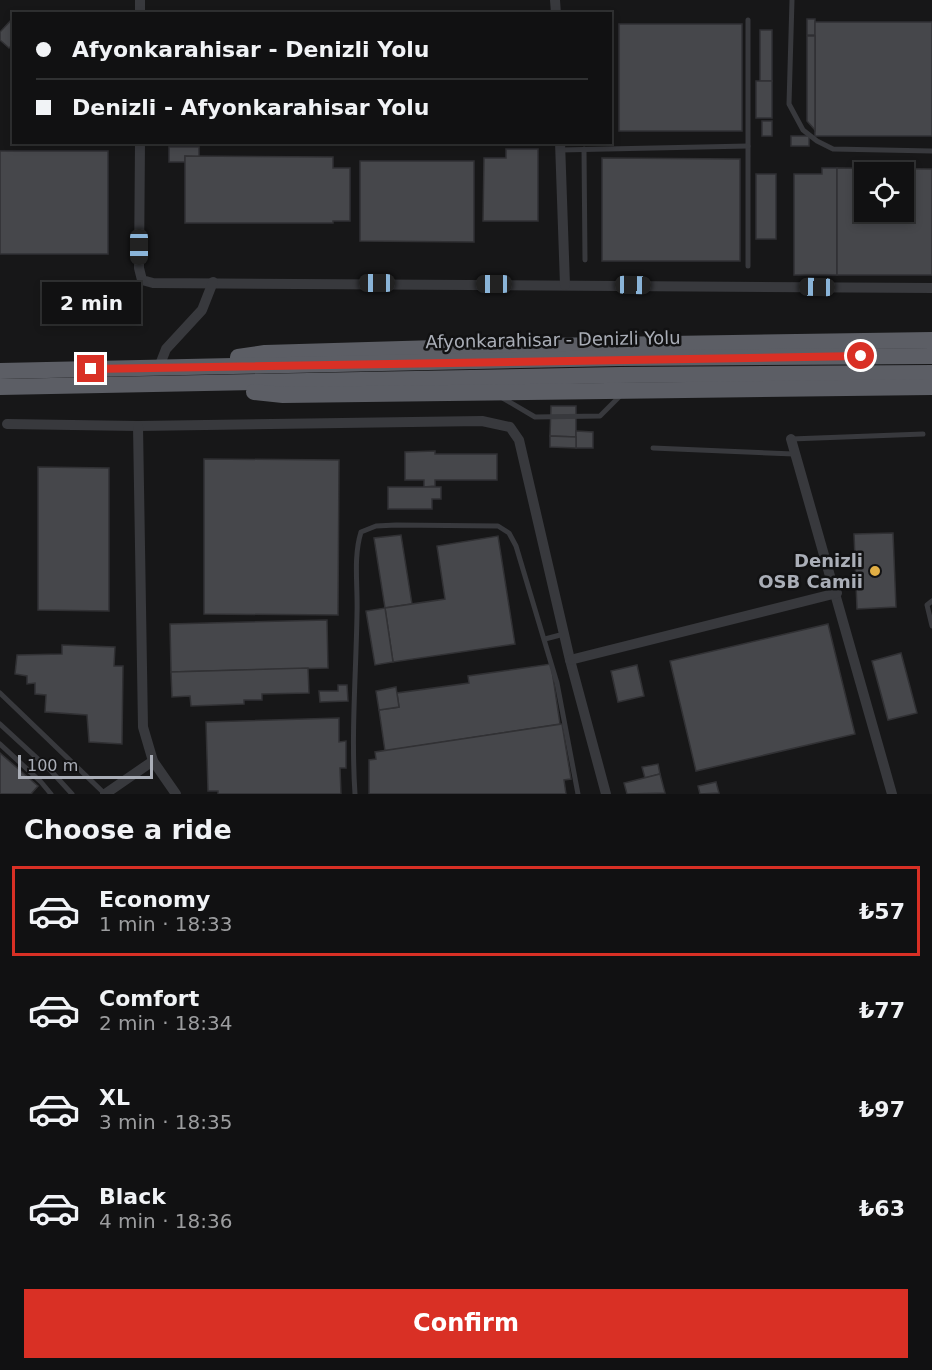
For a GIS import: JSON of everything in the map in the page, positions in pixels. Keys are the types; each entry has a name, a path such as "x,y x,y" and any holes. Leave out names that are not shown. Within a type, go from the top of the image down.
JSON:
{"highway":[{"path":"0,371 167,367 276,352 471,346 932,340"},
{"name":"Afyonkarahisar - Denizli Yolu","path":"167,367 607,358 932,356"},
{"path":"0,387 608,375 932,373"},
{"path":"173,385 283,395 932,387"}],"street":[{"path":"140,144 139,268 142,280 153,283 932,288"},
{"path":"560,146 565,285"},
{"path":"167,367 166,349 202,310 213,282"},
{"path":"3,424 138,426 483,421 510,427 519,440 570,660 606,794"},
{"path":"138,426 144,727 153,761 176,794"},
{"path":"791,439 837,593 892,794"},
{"path":"570,660 837,593"},
{"path":"105,794 153,761"}],"lane":[{"path":"792,0 789,104 803,130 817,141 833,149 932,151"},
{"path":"748,20 748,266"},
{"path":"560,146 584,149 603,146 748,146"},
{"path":"584,149 585,261"},
{"path":"492,392 535,417 600,416 627,389"},
{"path":"791,439 923,434"},
{"path":"653,448 794,454"},
{"path":"355,794 352,712 358,602 356,547 361,532 376,526 396,525 498,526 509,533 516,546 557,683 578,794"},
{"path":"932,602 927,605 932,626"},
{"path":"545,639 564,634"},
{"path":"0,693 105,794"},
{"path":"0,724 51,771 72,794"},
{"path":"0,744 51,794"}],"building":[{"path":"12,19 12,45 9,48 0,40 0,32"},
{"path":"807,19 815,19 815,35 807,35"},
{"path":"815,22 932,22 932,136 815,136"},
{"path":"619,24 742,24 742,131 619,131"},
{"path":"760,30 772,30 772,81 760,81"},
{"path":"807,36 815,36 815,130 807,121"},
{"path":"756,81 772,81 772,118 756,118"},
{"path":"762,121 772,121 772,136 762,136"},
{"path":"791,136 809,136 809,146 791,146"},
{"path":"169,147 199,147 199,157 185,156 185,162 169,162"},
{"path":"506,149 538,149 538,221 483,221 484,158 506,158"},
{"path":"0,151 108,151 108,254 0,254"},
{"path":"185,156 333,157 333,168 350,168 350,221 185,223"},
{"path":"602,158 740,159 740,261 602,261"},
{"path":"360,161 474,161 474,242 360,241"},
{"path":"822,168 837,168 837,275 794,275 794,174 822,174"},
{"path":"837,168 854,168 854,222 914,222 914,169 932,169 932,275 837,275"},
{"path":"756,174 776,174 776,239 756,239"},
{"path":"551,406 576,406 576,437 550,436"},
{"path":"576,431 593,432 593,448 576,448"},
{"path":"550,436 576,437 576,448 550,447"},
{"path":"435,451 435,454 497,454 497,480 435,480 435,486 424,487 424,480 405,480 405,452"},
{"path":"204,459 339,460 338,615 204,614"},
{"path":"38,467 109,468 109,611 38,610"},
{"path":"388,487 441,487 441,499 432,499 432,509 388,509"},
{"name":"Denizli OSB Camii","path":"893,533 896,607 857,609 854,534"},
{"path":"401,535 412,604 385,608 374,538"},
{"path":"498,536 515,644 393,662 385,608 445,599 437,546"},
{"path":"385,608 393,662 375,665 366,611"},
{"path":"327,620 328,668 171,672 170,624"},
{"path":"828,624 855,734 696,771 670,661"},
{"path":"62,645 115,647 114,666 123,666 122,744 89,742 87,715 45,712 46,695 35,694 35,683 27,684 27,676 15,674 17,655 62,654"},
{"path":"901,653 917,713 888,720 872,661"},
{"path":"551,664 560,724 385,751 379,710 399,707 397,693 469,683 468,676"},
{"path":"637,665 644,696 618,702 611,671"},
{"path":"308,668 309,693 262,694 262,700 244,700 244,704 191,706 190,696 172,697 171,672"},
{"path":"338,685 347,685 348,701 320,702 319,691 338,691"},
{"path":"396,687 399,707 379,710 376,691"},
{"path":"339,718 339,742 346,741 346,768 340,768 341,794 218,794 218,791 208,791 206,722"},
{"path":"562,724 571,779 564,780 566,794 369,794 369,760 376,759 375,752"},
{"path":"0,753 38,786 31,794 0,794"},
{"path":"658,764 660,774 645,778 642,767"},
{"path":"660,774 665,793 627,794 624,783"},
{"path":"716,782 719,793 700,794 698,786"}],"place":[{"name":"Denizli OSB Camii","path":"875,571"}],"route":[{"path":"91,369 618,358 861,356"}]}
